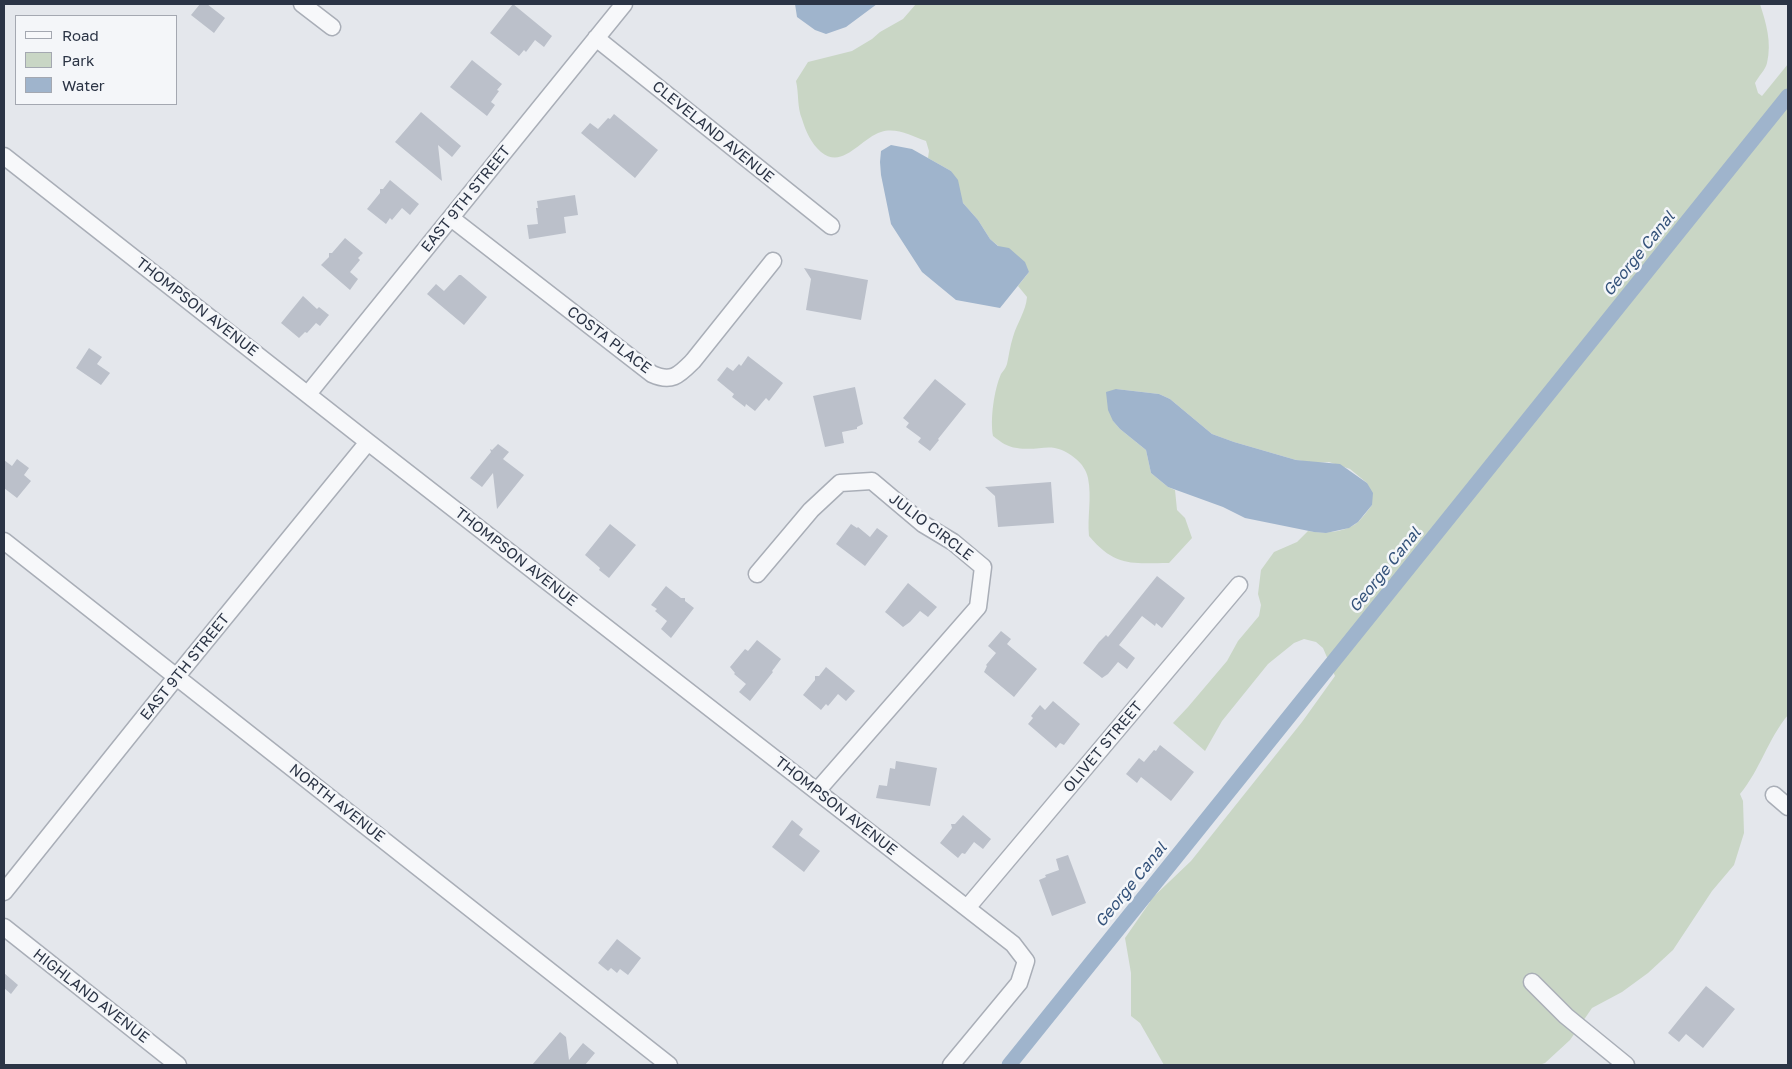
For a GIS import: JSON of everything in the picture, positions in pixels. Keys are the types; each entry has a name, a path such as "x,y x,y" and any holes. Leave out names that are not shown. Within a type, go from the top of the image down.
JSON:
{"street":[{"path":"302,4 332,27"},
{"name":"EAST 9TH STREET","path":"308,394 624,4"},
{"name":"CLEVELAND AVENUE","path":"596,38 831,226"},
{"name":"THOMPSON AVENUE","path":"4,156 1013,944 1026,961 1019,982 951,1065"},
{"name":"COSTA PLACE","path":"451,218 652,374 662,378 672,378 680,374 693,361 772,261"},
{"name":"EAST 9TH STREET","path":"4,892 368,442"},
{"name":"JULIO CIRCLE","path":"757,574 811,510 840,484 872,481 923,524 953,542 983,567 978,607 817,791"},
{"name":"NORTH AVENUE","path":"4,541 669,1065"},
{"name":"OLIVET STREET","path":"967,908 1239,585"},
{"path":"1774,795 1788,807"},
{"name":"HIGHLAND AVENUE","path":"4,928 178,1065"},
{"path":"1532,982 1566,1016 1626,1065"}],"green space":[{"path":"916,4 1760,4 1766,25 1769,48 1764,70 1755,83 1758,93 1762,96 1788,64 1788,715 1740,794 1743,801 1744,833 1734,865 1712,891 1673,950 1648,973 1622,992 1592,1008 1570,1040 1545,1063 1539,1065 1164,1065 1140,1023 1131,1016 1131,973 1125,938 1149,901 1191,861 1302,722 1335,676 1323,648 1316,642 1304,639 1294,643 1268,664 1222,721 1205,751 1173,723 1227,661 1238,641 1259,616 1261,605 1258,594 1261,570 1274,552 1297,542 1308,531 1328,532 1348,528 1359,521 1372,505 1367,483 1350,469 1329,462 1316,463 1296,460 1234,442 1212,434 1170,399 1159,394 1116,389 1113,421 1146,450 1151,473 1168,487 1175,490 1177,510 1185,518 1192,538 1169,563 1126,562 1108,554 1089,536 1090,500 1088,478 1084,467 1078,461 1060,449 1013,447 1004,444 993,436 992,413 996,388 1001,374 1007,365 1010,347 1027,297 1018,286 1029,272 990,239 978,220 963,203 951,171 928,158 929,151 926,141 904,133 887,131 874,135 844,155 829,157 817,149 805,128 799,110 796,81 808,62 852,51 903,19"}],"water":[{"path":"795,4 877,4 846,27 826,34 815,30 797,17"},
{"path":"891,145 912,149 951,171 958,180 963,203 978,220 990,239 998,246 1009,248 1025,262 1029,272 1000,308 956,300 922,272 891,224 880,162 881,151"},
{"path":"1116,389 1159,394 1170,399 1212,434 1234,442 1296,460 1340,464 1367,483 1373,493 1372,505 1358,522 1349,528 1326,533 1314,532 1245,518 1223,507 1168,487 1151,473 1146,450 1113,421 1108,410 1106,392"}],"building":[{"path":"200,4 207,4 225,18 214,33 191,15"},
{"path":"513,4 552,36 544,47 535,40 526,52 524,50 519,56 490,33"},
{"path":"472,60 502,84 491,102 495,105 487,116 450,87"},
{"path":"421,112 461,146 452,157 438,145 442,181 395,142"},
{"path":"614,114 658,150 635,178 581,133 590,123 598,129"},
{"path":"390,180 419,204 410,215 402,208 386,224 367,209 380,193 380,189 383,189"},
{"path":"575,195 578,215 564,217 566,233 529,239 527,225 538,224 537,201"},
{"path":"345,238 363,253 350,272 358,279 350,290 321,265 329,257 329,253 332,253"},
{"path":"804,268 868,280 861,320 806,310 811,279"},
{"path":"459,275 487,297 464,325 427,294 436,284 444,291"},
{"path":"303,296 317,309 319,307 329,315 320,326 316,323 307,333 305,332 299,338 281,323"},
{"path":"89,348 102,357 97,364 110,373 101,385 76,368"},
{"path":"748,356 783,383 769,401 766,398 755,411 746,404 745,407 732,397 734,394 717,380 727,367 733,371 739,364 741,366"},
{"path":"935,379 966,404 930,451 918,442 921,438 906,427 909,423 903,418"},
{"path":"855,387 863,424 857,427 857,429 842,432 844,443 825,447 813,396"},
{"path":"498,444 509,452 503,459 524,475 497,509 493,473 482,487 470,478 491,452 490,449 492,450"},
{"path":"17,459 29,468 24,475 31,481 17,498 4,488 4,460 12,466"},
{"path":"1051,482 1054,523 998,527 995,496 985,487"},
{"path":"610,524 636,545 609,578 585,555"},
{"path":"851,524 870,537 877,528 888,536 865,566 836,544"},
{"path":"1157,576 1185,598 1162,628 1156,623 1155,626 1142,616 1119,645 1135,658 1127,669 1118,662 1102,678 1083,663 1099,642 1106,635 1108,637"},
{"path":"908,583 937,607 928,617 920,611 903,627 885,612"},
{"path":"666,586 681,598 685,598 685,601 694,608 671,638 661,629 667,621 651,605"},
{"path":"1001,631 1011,639 1007,644 1037,669 1014,697 984,672 986,665 996,653 988,646"},
{"path":"757,640 781,659 750,701 739,692 746,684 734,674 730,667 745,649 748,651"},
{"path":"826,667 855,691 846,701 838,694 828,706 826,704 821,710 803,695 815,680 815,676 819,676"},
{"path":"1053,701 1080,724 1064,745 1060,743 1056,748 1028,724 1033,718 1031,716 1040,705 1045,710"},
{"path":"1160,745 1194,772 1171,801 1141,777 1137,783 1126,774 1139,758 1144,762"},
{"path":"896,761 937,768 930,806 876,798 879,785 887,786 890,768 895,769"},
{"path":"963,815 991,839 983,849 974,842 965,854 962,853 958,858 940,843 952,828 951,824 955,824"},
{"path":"792,820 803,829 799,835 820,851 804,872 772,847"},
{"path":"1068,855 1086,903 1052,916 1039,880 1046,877 1045,875 1059,870 1056,859"},
{"path":"617,939 641,958 628,975 620,969 617,973 611,968 608,971 598,963"},
{"path":"4,973 18,985 11,994 4,988"},
{"path":"1706,986 1735,1009 1703,1048 1686,1034 1679,1042 1668,1033"},
{"path":"560,1032 566,1037 569,1060 583,1043 595,1053 585,1065 532,1065"}],"waterway":[{"name":"George Canal","path":"1009,1065 1788,96"}]}
